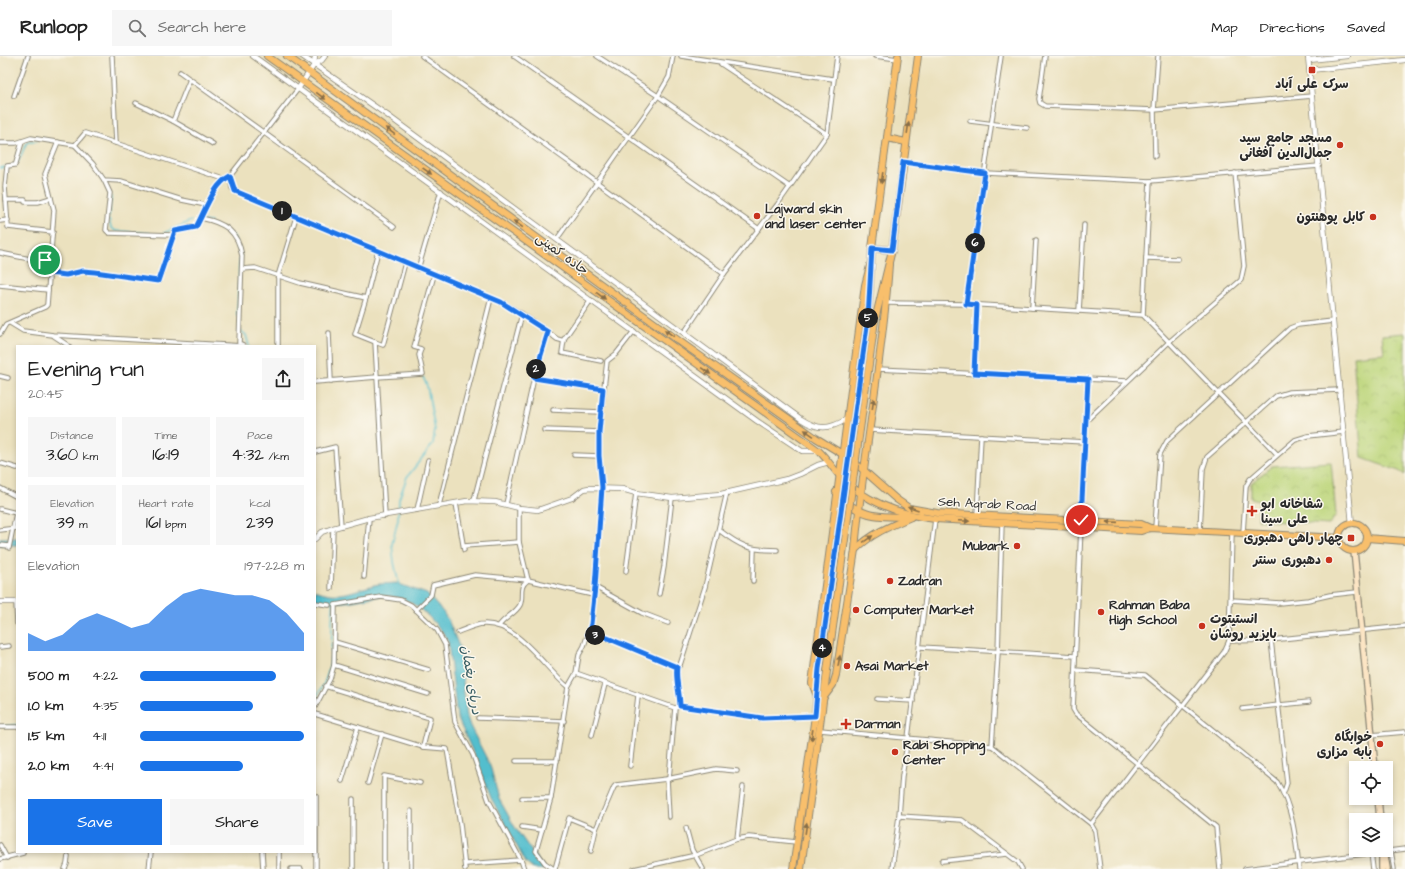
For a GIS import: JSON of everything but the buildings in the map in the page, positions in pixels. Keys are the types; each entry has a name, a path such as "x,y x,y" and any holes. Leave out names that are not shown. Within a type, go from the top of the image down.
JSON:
{"main road":[{"name":"جاده کمپنی","path":"267,56 820,451 839,475 860,492"},
{"name":"جاده کمپنی","path":"287,56 686,346 816,438 842,453"},
{"path":"793,869 815,716 827,671 879,300 892,250 918,56"},
{"path":"801,868 820,730 821,696 819,669 868,319 872,248 898,58"},
{"path":"887,138 906,142"},
{"path":"872,248 892,250"},
{"path":"821,696 812,683 846,419 865,285 871,262"},
{"path":"821,696 833,685 836,675 855,550 860,492 878,368 889,264"},
{"name":"Seh Aqrab Road","path":"842,453 864,470 884,490 909,508 925,511 1081,524"},
{"path":"836,492 858,511 878,516 913,517"},
{"name":"Seh Aqrab Road","path":"860,492 890,508 913,517 1002,523 1141,524 1153,528 1340,538"},
{"path":"855,550 864,541 883,529 913,517"},
{"path":"1352,524 1363,528 1367,538 1364,546 1354,551 1344,548 1340,538 1343,528 1352,524"},
{"path":"1367,538 1405,541"},
{"path":"1354,551 1373,761"},
{"path":"803,798 810,801"},
{"path":"789,869 796,842"},
{"path":"1382,869 1383,857"},
{"path":"1384,857 1387,869"}],"street":[{"path":"14,96 28,56"},
{"path":"112,56 116,143"},
{"path":"253,56 757,421 802,451 820,451"},
{"path":"302,56 387,115 810,425 827,428 846,419"},
{"path":"314,65 315,56"},
{"path":"49,273 66,275 83,271 158,281 175,231 196,227 206,205 224,179 230,176 264,134 314,65 325,56"},
{"path":"422,56 724,274"},
{"path":"514,56 629,139 759,229"},
{"path":"597,56 790,187"},
{"path":"557,239 658,96 669,77 673,56"},
{"path":"681,56 833,79"},
{"path":"684,333 724,274 790,187 827,134 837,56"},
{"path":"875,56 898,58"},
{"path":"966,304 1001,56"},
{"path":"1045,56 1039,99 1040,103 1046,106 1154,110 1312,96"},
{"path":"1154,156 1154,110 1158,56"},
{"path":"1348,56 1309,58 1352,524"},
{"path":"1310,70 1405,60"},
{"path":"719,62 827,134"},
{"path":"180,72 394,227"},
{"path":"173,120 190,79"},
{"path":"136,103 173,120 213,144"},
{"path":"970,121 1027,128"},
{"path":"74,145 85,133 224,179"},
{"path":"0,143 22,142 31,138 74,145 93,164 104,180 110,193 106,230 109,233 173,235"},
{"path":"22,142 15,165 7,166 5,187 8,228 53,232"},
{"path":"0,334 6,324 47,305 54,210 45,174 58,142"},
{"path":"903,162 985,173 1150,180 1320,166"},
{"path":"1086,421 1127,381 1241,280 1244,274 1235,173"},
{"path":"230,176 235,191 501,302 522,314 557,339 564,341"},
{"path":"104,180 120,181 182,200 206,205"},
{"path":"1143,315 1150,180"},
{"path":"0,188 5,187"},
{"path":"418,268 440,191"},
{"path":"6,200 25,200 25,202 34,202 51,198"},
{"path":"278,345 278,276 296,217"},
{"path":"201,218 217,221 229,229 240,243 242,269 239,343 242,345"},
{"path":"0,221 8,220"},
{"path":"1079,311 1084,225"},
{"path":"1032,308 1036,240"},
{"path":"378,251 355,334 383,345 405,263"},
{"path":"0,253 35,260 51,260"},
{"path":"1146,258 1178,259"},
{"path":"242,269 255,268 300,283 366,298"},
{"path":"316,382 423,374 419,355 421,349 414,347 434,275"},
{"path":"0,285 48,290"},
{"path":"439,505 491,298"},
{"path":"590,300 564,341 563,354 600,361"},
{"path":"886,303 966,304 1143,315 1277,454"},
{"path":"974,373 977,305"},
{"path":"474,500 522,314"},
{"path":"1153,528 1160,454 1163,447 1218,393 1290,328 1298,325 1333,321"},
{"path":"10,323 23,332 227,345"},
{"path":"596,829 570,818 554,869 545,863 536,851 551,798 568,687 576,673 579,655 591,624 602,487 599,456 600,412 608,359 616,354 634,331"},
{"path":"506,504 534,378 548,332"},
{"path":"329,333 331,381"},
{"path":"53,335 68,345"},
{"path":"374,342 385,516"},
{"path":"878,368 1127,381"},
{"path":"0,376 8,378"},
{"path":"534,378 603,389"},
{"path":"1088,379 1075,670 1072,701 1076,714 1216,827 1220,869"},
{"path":"1200,531 1204,463 1207,457 1276,396 1282,394 1340,390"},
{"path":"554,410 600,412"},
{"path":"544,430 599,432"},
{"path":"869,430 1085,442"},
{"path":"1243,533 1247,482 1277,454 1295,440 1301,437 1344,432"},
{"path":"977,515 981,436"},
{"path":"316,452 335,446 341,526"},
{"path":"574,455 599,456"},
{"path":"417,510 428,460"},
{"path":"316,538 322,532 369,518 474,500 538,510 572,498 584,489 602,487 622,489 636,494 672,498 694,498 786,479 818,465 829,462"},
{"path":"0,463 16,468"},
{"path":"0,488 16,496"},
{"path":"680,706 679,689 675,675 677,667 680,665 705,587 727,492"},
{"path":"626,571 636,494"},
{"path":"659,594 664,567 672,498"},
{"path":"456,503 464,548 519,542"},
{"path":"519,508 519,542 527,580"},
{"path":"0,509 16,513 9,547 0,545"},
{"path":"364,577 369,518"},
{"path":"892,869 899,816 902,776 920,647 935,519"},
{"path":"992,746 998,652 1002,523"},
{"path":"0,530 16,528"},
{"path":"331,588 333,528"},
{"path":"719,530 744,547 754,550 777,550"},
{"path":"1091,824 1224,652 1229,641 1232,532"},
{"path":"753,582 754,550"},
{"path":"417,609 431,596 434,585 475,574 527,580 593,595"},
{"path":"499,626 520,607 523,584 527,580"},
{"path":"595,587 642,614 668,624"},
{"path":"1231,600 1279,603 1357,592"},
{"path":"316,705 330,679 334,665 335,605 385,597 408,603 417,609 437,630 445,645 456,722 472,755 489,802 525,867"},
{"path":"0,602 16,602"},
{"path":"316,602 329,606"},
{"path":"458,632 484,624 499,626 528,645 541,657 555,677 568,687"},
{"path":"1229,641 1271,640 1405,626"},
{"path":"588,634 605,637 677,667"},
{"path":"1271,640 1287,783 1284,792"},
{"path":"335,642 429,670"},
{"path":"0,647 9,646"},
{"path":"920,647 1075,656"},
{"path":"334,665 428,694"},
{"path":"1075,670 1145,675 1184,705 1277,782 1284,792 1289,807 1299,869"},
{"path":"576,673 675,708 680,706 762,718 815,716"},
{"path":"592,735 605,684"},
{"path":"325,686 430,718 423,747"},
{"path":"630,766 638,696"},
{"path":"876,699 913,701"},
{"path":"1242,709 1309,702"},
{"path":"669,817 668,779 675,708"},
{"path":"316,714 423,747 448,749 466,867 521,860"},
{"path":"478,718 564,721"},
{"path":"0,727 16,727"},
{"path":"342,781 358,727"},
{"path":"820,730 992,746 1091,824 1095,831 1100,869"},
{"path":"1371,735 1405,732"},
{"path":"368,783 382,734"},
{"path":"516,761 557,761"},
{"path":"591,851 596,829 614,787 668,779 716,769 737,771"},
{"path":"384,869 384,776 420,783"},
{"path":"737,839 743,787"},
{"path":"316,796 316,869"},
{"path":"522,798 551,798"},
{"path":"353,799 353,869"},
{"path":"411,869 412,811"},
{"path":"899,816 962,820 1018,862 1022,869"},
{"path":"522,828 542,830"},
{"path":"686,828 703,869"},
{"path":"634,869 696,855 737,839 749,837 796,842"},
{"path":"0,845 7,858"},
{"path":"1393,850 1405,849"},
{"path":"0,860 23,853"},
{"path":"149,869 151,853"},
{"path":"262,853 263,869"},
{"path":"279,853 279,869"},
{"path":"942,861 1007,854"},
{"path":"65,869 68,856"},
{"path":"1245,869 1349,856"},
{"path":"1372,857 1373,869"},
{"path":"1392,857 1394,869"},
{"path":"291,869 301,869"}],"green space":[{"path":"1405,333 1405,475 1399,471 1362,458 1353,356 1384,353 1382,335"},
{"path":"1331,462 1336,515 1329,525 1258,520 1259,500 1251,498 1251,483 1272,466"}],"water":[{"path":"0,538 16,538 16,545 0,545"},
{"path":"396,583 427,594 443,612 449,622 461,651 464,693 467,717 470,726 490,765 499,799 516,829 544,869 533,869 526,863 491,798 476,759 457,717 448,642 440,629 430,618 414,605 400,598 386,596 346,602 331,602 316,599 316,590 323,593 343,594 377,584"}],"waterway":[{"path":"18,162 28,141 37,141"},
{"path":"0,168 6,167"},
{"path":"109,217 111,197"},
{"path":"109,220 111,228 116,231 150,233"},
{"path":"164,233 191,221"},
{"path":"201,221 211,222"},
{"path":"233,235 240,254 237,316"},
{"path":"241,331 246,335 249,345"},
{"path":"399,585 392,544 398,519 399,499 407,477 433,444 435,430 427,386 423,377"},
{"path":"316,696 322,687 330,663 334,602"},
{"path":"4,726 16,725"}],"place":[{"name":"سرک علی آباد","path":"1312,70"},
{"name":"مسجد جامع سید جمال‌الدین افغانی","path":"1340,145"},
{"name":"Lajward skin and laser center","path":"757,216"},
{"name":"کابل پوهنتون","path":"1373,217"},
{"name":"شفاخانه ابو علی سینا","path":"1252,511"},
{"name":"چهار راهی دهبوری","path":"1351,538"},
{"name":"Mubark","path":"1017,546"},
{"name":"دهبوری سنتر","path":"1329,560"},
{"name":"Zadran","path":"890,581"},
{"name":"Computer Market","path":"856,610"},
{"name":"Rahman Baba High School","path":"1101,612"},
{"name":"انستیتوت بایزید روشان","path":"1202,626"},
{"name":"Asai Market","path":"847,666"},
{"name":"Darman","path":"846,724"},
{"name":"خوابگاه بابه مزاری","path":"1380,744"},
{"name":"Rabi Shopping Center","path":"895,752"}],"route":[{"path":"45,260 51,260 49,273 66,275 83,271 158,281 175,231 196,227 206,205 224,179 230,176 233,183 232,188 235,191 501,302 522,314 548,332 540,354 534,378 603,389 599,432 599,456 602,487 595,587 591,624 588,634 605,637 677,667 675,675 679,686 680,706 762,718 815,716 819,669 868,319 872,248 892,250 903,162 985,173 966,304 977,305 974,373 1088,379 1081,520"}],"water label":[{"name":"دریای پغمان","path":"471,680"}]}
